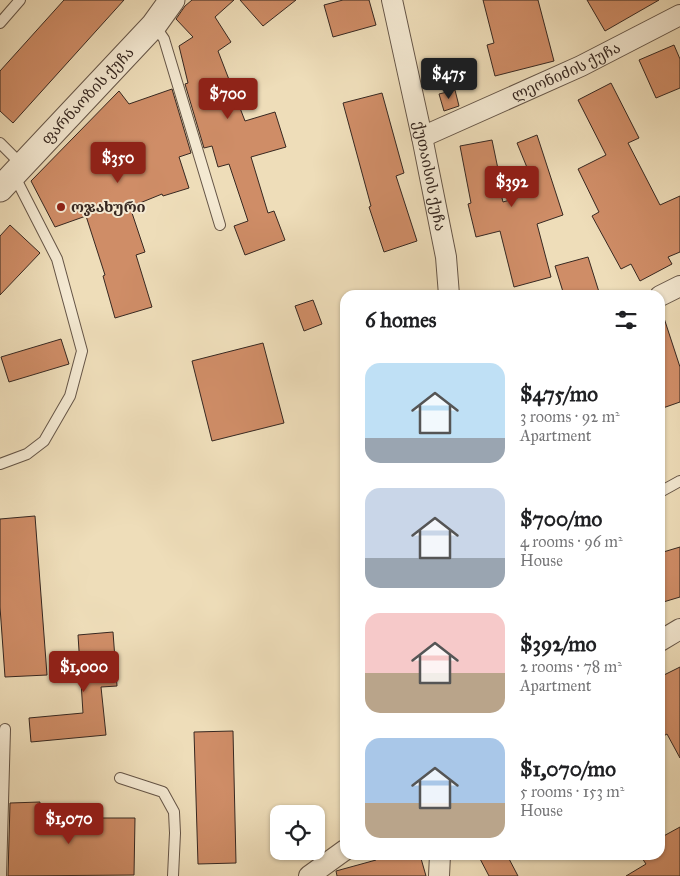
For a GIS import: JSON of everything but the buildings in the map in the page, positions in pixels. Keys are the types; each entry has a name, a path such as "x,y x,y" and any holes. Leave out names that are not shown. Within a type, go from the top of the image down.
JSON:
{"street":[{"name":"ფარნაოზის ქუჩა","path":"12,176 154,25 172,0"},
{"name":"ქუთაისის ქუჩა","path":"392,0 446,256 449,290"},
{"name":"ლეონიძის ქუჩა","path":"422,137 581,66 680,15"},
{"path":"665,294 680,286"},
{"path":"665,638 680,629"},
{"path":"309,876 340,854"},
{"path":"440,860 440,876"}],"lane":[{"path":"0,23 20,0"},
{"path":"154,25 164,38 220,225"},
{"path":"0,143 12,176 57,259 82,350 70,396 44,441 27,454 0,464"},
{"path":"665,490 680,482"},
{"path":"1,876 5,729"},
{"path":"120,778 163,792 174,812 173,876"}],"place":[{"name":"ოჯახური","path":"61,207"}]}
